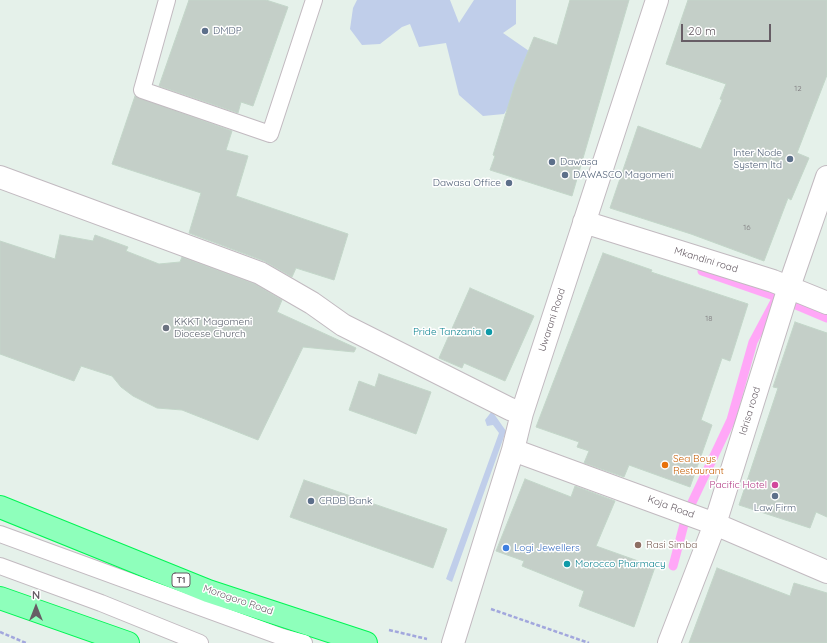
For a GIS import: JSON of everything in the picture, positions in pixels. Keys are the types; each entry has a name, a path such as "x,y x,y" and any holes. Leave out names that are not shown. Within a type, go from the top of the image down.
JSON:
{"highway":[{"name":"Morogoro Road","path":"0,507 208,591 366,643"},
{"path":"0,598 128,643"}],"street":[{"name":"Uwarani Road","path":"453,643 513,450 522,413 657,0"},
{"path":"0,177 260,273 312,303 343,325 510,409 522,413"},
{"name":"Idrisa road","path":"669,643 715,524 789,287 827,177"},
{"name":"Mkandini road","path":"584,222 789,287 827,303"},
{"name":"Koja Road","path":"513,450 715,524 827,572"}],"lane":[{"path":"167,0 142,90 270,134 314,0"},
{"name":"Morogoro Road","path":"0,534 304,643"},
{"path":"0,566 101,603 200,643"}],"path":[{"path":"466,601 588,643"},
{"path":"0,632 26,643"}],"shaded area":[{"path":"357,0 450,0 459,23 474,0 516,0 516,24 503,33 529,51 528,78 504,114 483,116 459,95 446,43 419,47 410,24 402,27 380,44 362,45 350,29 353,8"},
{"path":"492,411 506,431 452,582 446,579 499,433 493,425 487,426 485,420"}],"building":[{"name":"DMDP","path":"189,0 266,0 288,7 253,106 241,102 238,113 159,86"},
{"path":"570,0 629,0 572,196 490,170 495,156 493,155 515,84 534,37 557,45"},
{"path":"688,0 827,0 827,75 797,153 809,158 791,200 788,198 764,261 691,234 610,208 638,126 701,149 722,100 720,99 726,84 666,64"},
{"path":"135,96 232,131 226,150 248,156 236,196 348,234 334,280 296,268 292,277 264,261 189,233 201,193 112,164"},
{"path":"60,235 93,241 95,235 128,247 126,251 159,264 180,262 182,257 255,284 282,300 277,312 356,348 354,352 303,347 258,440 182,410 157,408 133,396 121,387 112,376 81,366 74,381 0,354 0,241 55,259"},
{"path":"603,253 652,270 651,272 748,304 730,361 722,358 701,420 712,425 690,487 629,465 624,477 584,463 589,451 577,447 579,442 536,427"},
{"name":"Pride Tanzania","path":"470,288 534,316 505,381 464,363 462,368 439,358"},
{"path":"795,322 827,333 827,517 816,512 810,528 739,505 778,388 773,387"},
{"path":"379,374 431,392 416,434 349,410 359,381 375,387"},
{"path":"525,479 571,497 575,486 615,501 596,546 655,567 634,627 579,606 584,591 522,566 524,561 496,551"},
{"path":"304,480 447,529 433,568 290,517"},
{"path":"717,568 790,596 794,583 827,593 827,643 689,643"}],"waterway":[{"path":"673,566 687,513 731,420 753,342 777,297 702,271"},
{"path":"789,302 827,318"}],"place":[{"name":"DMDP","path":"205,31"},
{"name":"Inter Node System ltd","path":"790,159"},
{"name":"Dawasa","path":"552,162"},
{"name":"DAWASCO Magomeni","path":"565,175"},
{"name":"Dawasa Office","path":"509,183"},
{"name":"KKKT Magomeni Diocese Church","path":"166,328"},
{"name":"Pride Tanzania","path":"489,332"},
{"name":"Sea Boys Restaurant","path":"665,465"},
{"name":"Pacific Hotel","path":"775,485"},
{"name":"Law Firm","path":"775,496"},
{"name":"CRDB Bank","path":"311,501"},
{"name":"Rasi Simba","path":"638,545"},
{"name":"Logi Jewellers","path":"506,548"},
{"name":"Morocco Pharmacy","path":"567,564"}]}
